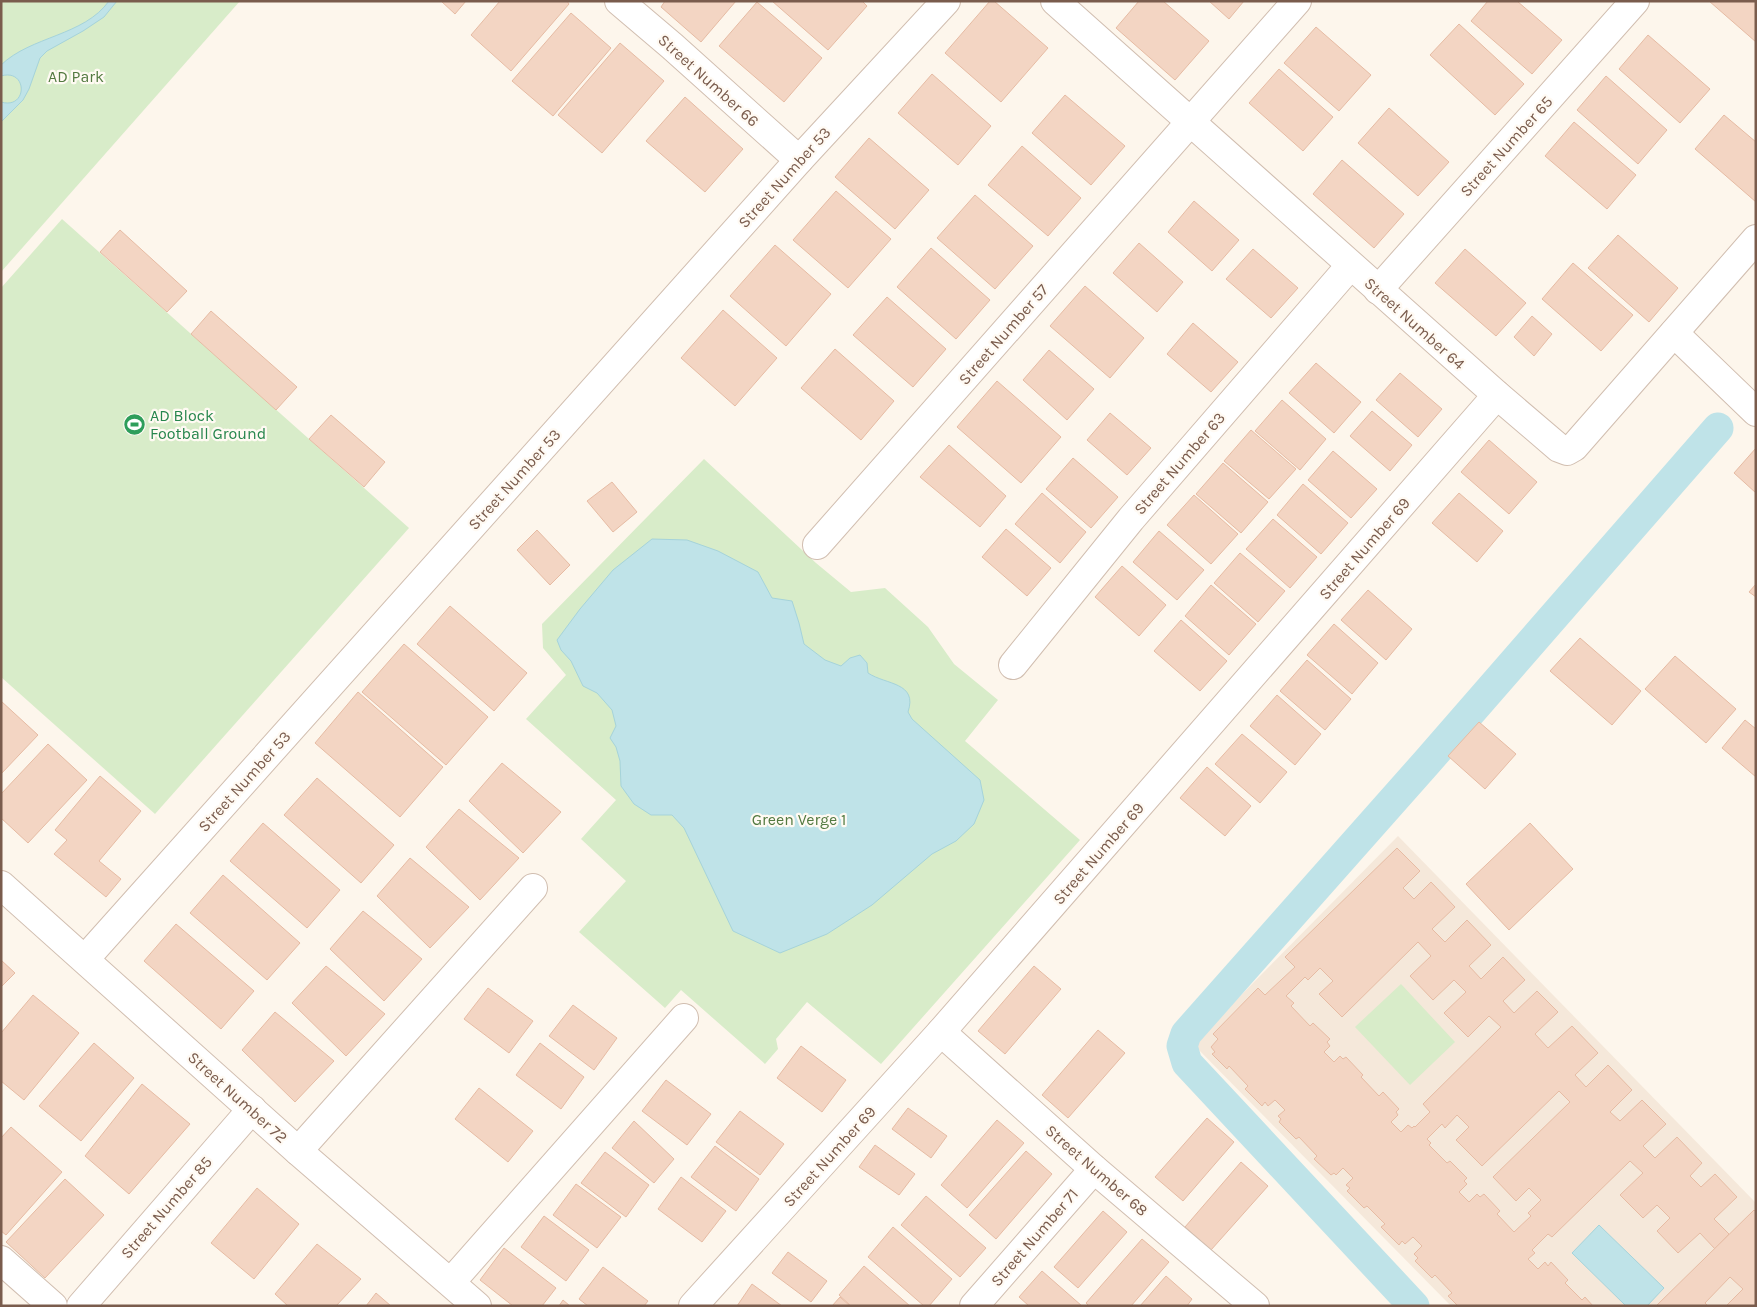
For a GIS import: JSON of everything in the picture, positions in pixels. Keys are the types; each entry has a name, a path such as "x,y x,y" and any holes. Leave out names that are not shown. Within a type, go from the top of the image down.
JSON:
{"street":[{"name":"Street Number 66","path":"619,1 799,160"},
{"name":"Street Number 53","path":"85,959 799,160 946,1"},
{"name":"Street Number 64","path":"1055,1 1350,266 1559,448 1567,451 1574,447 1756,239"},
{"name":"Street Number 57","path":"817,545 1297,1"},
{"name":"Street Number 65","path":"1378,290 1635,1"},
{"name":"Street Number 63","path":"1013,665 1131,519 1350,266"},
{"path":"1674,333 1756,412"},
{"name":"Street Number 69","path":"693,1306 941,1032 1497,395"},
{"name":"Street Number 72","path":"1,885 298,1151 477,1306"},
{"path":"298,1151 533,888"},
{"path":"450,1282 684,1018"},
{"name":"Street Number 68","path":"941,1032 1094,1169 1255,1306"},
{"name":"Street Number 85","path":"87,1303 252,1109"},
{"name":"Street Number 71","path":"974,1306 1094,1169"},
{"path":"1,1260 53,1306"}],"shaded area":[{"path":"1398,836 1756,1203 1756,1306 1451,1306 1193,1044"}],"green space":[{"name":"AD Park","path":"1,1 240,1 1,272"},
{"name":"AD Block Football Ground","path":"62,219 409,528 155,814 1,677 1,288"},
{"name":"Green Verge 1","path":"704,459 816,563 851,592 885,588 928,627 954,664 998,700 965,741 1080,840 881,1064 807,1002 776,1039 778,1049 765,1064 681,990 665,1008 579,932 626,881 581,839 616,800 526,719 566,675 543,648 542,624"},
{"path":"1401,984 1455,1042 1410,1085 1355,1027"}],"water":[{"path":"109,1 117,1 104,17 47,51 40,58 23,100 1,122 1,102 10,103 16,100 20,95 21,89 20,83 16,78 10,75 1,76 1,65 13,55 86,22"},
{"path":"652,539 687,540 718,551 758,572 772,598 792,601 804,644 825,660 841,666 850,658 860,655 867,663 868,673 904,690 910,702 908,712 912,719 980,780 984,800 974,824 956,841 932,854 872,905 827,934 780,953 733,931 684,828 672,815 651,815 634,804 621,786 620,761 616,747 610,738 616,726 612,710 597,693 583,686 571,661 561,650 557,640 613,570"},
{"path":"1599,1225 1664,1288 1647,1306 1626,1306 1572,1253"}],"building":[{"path":"441,1 466,1 455,14"},
{"path":"500,1 567,1 569,4 511,71 471,35"},
{"path":"665,1 736,1 701,42 661,7"},
{"path":"772,1 862,1 867,6 828,50"},
{"path":"990,1 994,1 1048,48 1001,102 945,53"},
{"path":"1139,1 1163,1 1209,41 1175,80 1116,28"},
{"path":"1209,1 1244,1 1229,19"},
{"path":"1488,1 1517,1 1562,40 1532,74 1471,21"},
{"path":"1709,1 1756,1 1756,42"},
{"path":"757,2 822,58 784,102 719,46"},
{"path":"571,13 611,48 553,116 512,81"},
{"path":"1459,24 1524,84 1495,115 1430,55"},
{"path":"1316,27 1371,75 1339,111 1284,63"},
{"path":"1648,35 1710,89 1680,123 1619,69"},
{"path":"620,43 664,81 602,153 558,115"},
{"path":"1279,69 1333,117 1303,151 1249,103"},
{"path":"932,74 991,126 958,165 898,113"},
{"path":"1606,76 1667,130 1638,164 1577,110"},
{"path":"1065,95 1125,146 1091,185 1032,133"},
{"path":"685,97 743,149 705,192 646,141"},
{"path":"1389,108 1449,162 1418,196 1358,143"},
{"path":"1724,115 1756,142 1756,202 1695,149"},
{"path":"1574,122 1636,175 1607,209 1545,156"},
{"path":"869,138 929,190 895,229 835,177"},
{"path":"1022,146 1081,198 1048,236 988,185"},
{"path":"1342,160 1404,214 1374,248 1313,194"},
{"path":"836,191 891,239 848,288 793,240"},
{"path":"975,195 1033,246 995,289 937,238"},
{"path":"1194,201 1239,240 1212,271 1168,232"},
{"path":"120,230 187,291 167,312 100,252"},
{"path":"1618,235 1678,288 1649,322 1588,268"},
{"path":"1139,243 1183,282 1157,312 1113,273"},
{"path":"775,245 831,294 786,346 730,296"},
{"path":"931,248 990,300 956,339 897,287"},
{"path":"1253,249 1298,288 1271,318 1226,279"},
{"path":"1465,249 1526,303 1496,336 1435,283"},
{"path":"1573,263 1633,315 1601,351 1542,299"},
{"path":"1085,286 1144,338 1110,378 1050,326"},
{"path":"887,297 946,349 913,387 853,335"},
{"path":"723,310 777,358 735,406 681,358"},
{"path":"211,311 297,387 276,410 191,334"},
{"path":"1532,316 1552,334 1534,356 1514,337"},
{"path":"1193,323 1238,362 1211,392 1167,354"},
{"path":"835,349 894,401 861,440 801,388"},
{"path":"1049,350 1094,389 1067,420 1023,380"},
{"path":"1316,363 1361,402 1334,433 1289,393"},
{"path":"1400,373 1442,409 1418,437 1376,400"},
{"path":"997,381 1061,437 1021,483 957,427"},
{"path":"1282,400 1326,439 1300,470 1255,431"},
{"path":"1372,411 1412,445 1390,471 1350,436"},
{"path":"1110,413 1151,448 1127,475 1087,440"},
{"path":"331,415 385,462 364,487 309,439"},
{"path":"1251,430 1296,469 1269,499 1224,461"},
{"path":"1489,440 1537,482 1509,514 1461,472"},
{"path":"949,445 1006,496 980,527 920,477"},
{"path":"1756,448 1756,493 1734,473"},
{"path":"1333,451 1377,489 1351,518 1308,480"},
{"path":"1073,458 1118,497 1091,528 1046,489"},
{"path":"1223,463 1268,502 1241,533 1196,494"},
{"path":"612,482 637,512 613,532 587,501"},
{"path":"1303,484 1348,523 1321,554 1277,515"},
{"path":"1042,493 1086,532 1060,563 1015,524"},
{"path":"1459,493 1503,531 1477,562 1432,523"},
{"path":"1194,495 1238,534 1211,564 1167,525"},
{"path":"1273,519 1317,557 1290,588 1246,549"},
{"path":"1006,529 1051,568 1027,596 982,557"},
{"path":"537,530 570,565 550,585 517,550"},
{"path":"1159,531 1204,570 1177,600 1133,562"},
{"path":"1240,553 1285,591 1258,622 1214,583"},
{"path":"1122,566 1166,605 1139,636 1095,597"},
{"path":"1756,584 1756,597 1749,592"},
{"path":"1211,585 1256,624 1229,655 1185,616"},
{"path":"1368,590 1412,629 1386,660 1341,620"},
{"path":"450,606 527,673 494,711 417,644"},
{"path":"1181,620 1227,661 1200,691 1154,651"},
{"path":"1334,624 1378,663 1352,694 1307,655"},
{"path":"1580,638 1641,691 1612,725 1550,671"},
{"path":"404,644 488,717 446,765 362,692"},
{"path":"1675,656 1736,709 1706,743 1645,689"},
{"path":"1307,660 1351,699 1325,730 1280,691"},
{"path":"358,692 443,767 400,817 315,743"},
{"path":"1277,695 1321,734 1295,765 1250,726"},
{"path":"1,701 38,735 1,774"},
{"path":"1745,720 1756,729 1756,777 1722,748"},
{"path":"1479,722 1516,754 1485,789 1448,756"},
{"path":"1242,734 1287,772 1260,803 1215,764"},
{"path":"48,744 87,780 28,843 1,818 1,794"},
{"path":"502,763 561,812 523,853 469,801"},
{"path":"1207,767 1251,806 1225,836 1180,798"},
{"path":"100,776 141,811 99,861 121,879 106,897 54,854 67,840 55,830"},
{"path":"317,778 394,845 361,883 284,815"},
{"path":"459,809 519,858 480,900 426,847"},
{"path":"263,823 340,890 307,928 230,861"},
{"path":"1530,823 1573,869 1509,930 1466,884"},
{"path":"1397,848 1420,871 1403,888 1414,899 1431,882 1455,907 1432,929 1445,942 1467,920 1491,945 1469,966 1481,979 1503,957 1525,980 1503,1001 1514,1013 1537,991 1558,1012 1535,1034 1548,1048 1572,1026 1598,1053 1575,1075 1586,1087 1608,1065 1632,1090 1610,1112 1620,1121 1642,1100 1666,1124 1643,1146 1655,1158 1677,1137 1702,1163 1690,1176 1701,1187 1715,1174 1737,1197 1714,1219 1729,1234 1715,1249 1700,1233 1678,1253 1657,1231 1670,1218 1657,1205 1643,1218 1620,1195 1643,1173 1630,1161 1552,1237 1548,1234 1532,1250 1535,1253 1528,1259 1538,1269 1545,1262 1548,1266 1551,1262 1568,1280 1565,1283 1582,1300 1585,1297 1593,1306 1458,1306 1448,1296 1452,1293 1435,1275 1432,1278 1415,1261 1418,1258 1414,1254 1422,1246 1413,1237 1405,1244 1402,1241 1399,1245 1381,1227 1385,1224 1367,1206 1364,1208 1347,1191 1350,1188 1346,1185 1353,1178 1343,1168 1336,1175 1334,1173 1331,1175 1314,1159 1317,1156 1299,1137 1296,1139 1279,1122 1281,1119 1278,1116 1285,1110 1275,1100 1268,1106 1265,1102 1262,1106 1245,1089 1248,1086 1229,1066 1227,1069 1212,1054 1215,1052 1211,1047 1218,1039 1213,1034 1258,988 1265,995 1295,967 1285,957","holes":["1418,942 1431,956 1410,976 1433,1000 1454,980 1466,992 1444,1013 1468,1037 1489,1016 1501,1027 1423,1104 1430,1112 1415,1127 1412,1128 1408,1125 1401,1132 1391,1122 1398,1115 1396,1112 1399,1109 1383,1092 1379,1096 1346,1057 1343,1059 1340,1056 1334,1062 1324,1052 1330,1046 1327,1042 1330,1039 1313,1023 1310,1026 1291,1006 1294,1003 1286,996 1305,977 1308,980 1320,968 1333,981 1319,994 1342,1017","1559,1091 1570,1102 1493,1177 1516,1201 1529,1188 1541,1200 1528,1213 1531,1216 1514,1232 1497,1214 1500,1211 1484,1194 1480,1197 1477,1194 1469,1202 1459,1192 1467,1184 1464,1181 1467,1178 1450,1161 1447,1163 1429,1145 1431,1143 1427,1139 1442,1124 1445,1128 1457,1115 1469,1127 1456,1140 1482,1166"]},
{"path":"410,858 469,907 430,948 377,896"},
{"path":"223,875 300,943 267,980 190,913"},
{"path":"363,911 422,959 384,1001 330,949"},
{"path":"176,924 254,991 221,1029 144,961"},
{"path":"1,960 15,973 1,987"},
{"path":"326,966 385,1014 346,1056 292,1003"},
{"path":"1034,966 1061,989 1005,1054 978,1031"},
{"path":"488,988 533,1021 509,1053 464,1019"},
{"path":"33,995 79,1033 24,1100 1,1081 1,1033"},
{"path":"573,1005 617,1038 594,1070 549,1036"},
{"path":"275,1012 334,1061 295,1102 242,1050"},
{"path":"1098,1030 1125,1053 1068,1118 1042,1095"},
{"path":"94,1043 134,1078 81,1141 39,1106"},
{"path":"540,1043 584,1077 561,1109 516,1075"},
{"path":"801,1046 846,1080 822,1112 777,1078"},
{"path":"666,1080 711,1114 687,1145 642,1111"},
{"path":"142,1084 190,1124 129,1194 85,1156"},
{"path":"479,1088 533,1131 508,1162 455,1119"},
{"path":"908,1108 947,1136 931,1158 892,1129"},
{"path":"740,1111 784,1144 760,1175 716,1142"},
{"path":"1207,1118 1234,1142 1183,1201 1155,1177"},
{"path":"997,1120 1024,1143 967,1208 941,1185"},
{"path":"634,1121 674,1159 654,1183 612,1148"},
{"path":"11,1127 62,1172 6,1235 1,1231 1,1138"},
{"path":"875,1145 915,1174 899,1195 859,1167"},
{"path":"715,1146 759,1179 736,1211 691,1177"},
{"path":"1026,1151 1052,1174 996,1239 969,1215"},
{"path":"605,1152 649,1185 626,1217 581,1183"},
{"path":"1241,1162 1268,1186 1211,1250 1185,1227"},
{"path":"681,1177 726,1211 702,1242 658,1209"},
{"path":"65,1179 104,1215 45,1278 6,1242"},
{"path":"576,1184 621,1217 597,1248 553,1215"},
{"path":"257,1188 299,1224 254,1279 211,1243"},
{"path":"926,1196 986,1248 960,1277 901,1225"},
{"path":"1754,1210 1756,1212 1756,1306 1726,1306 1743,1289 1730,1277 1705,1303 1708,1306 1656,1306"},
{"path":"1103,1211 1127,1232 1078,1288 1054,1267"},
{"path":"544,1216 589,1250 566,1281 521,1247"},
{"path":"893,1227 952,1279 929,1306 924,1306 868,1257"},
{"path":"1142,1239 1169,1262 1131,1306 1089,1306 1086,1303"},
{"path":"317,1244 361,1279 336,1306 288,1306 275,1294"},
{"path":"504,1248 556,1288 542,1306 513,1306 480,1280"},
{"path":"788,1252 827,1281 811,1302 772,1273"},
{"path":"864,1266 910,1306 851,1306 839,1295"},
{"path":"603,1267 648,1301 644,1306 588,1306 579,1299"},
{"path":"1042,1271 1082,1306 1029,1306 1019,1297"},
{"path":"1166,1276 1192,1299 1187,1306 1140,1306"},
{"path":"752,1284 782,1306 737,1306"},
{"path":"376,1293 391,1306 366,1306"},
{"path":"840,1297 850,1306 832,1306"},
{"path":"563,1300 570,1306 559,1306"}],"waterway":[{"path":"1414,1306 1187,1063 1182,1046 1186,1034 1427,762 1718,428"}],"place":[{"name":"AD Block Football Ground","path":"134,424"}]}
